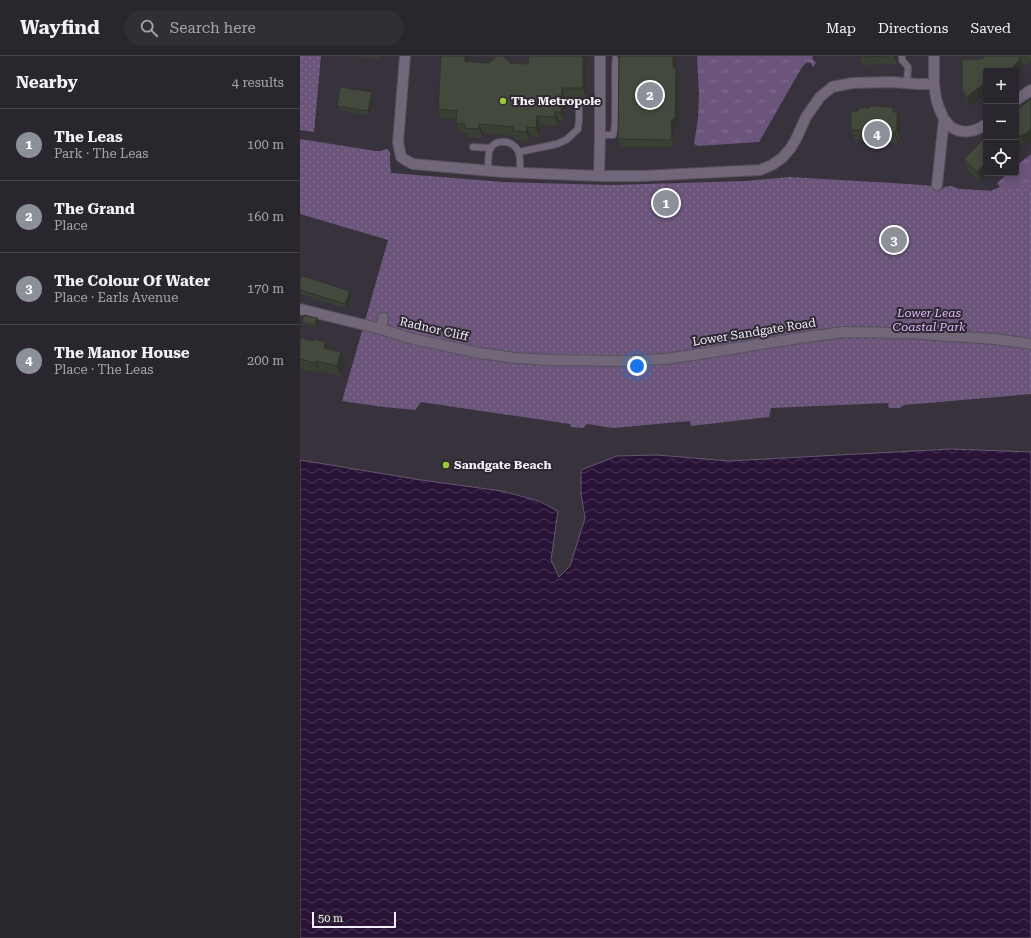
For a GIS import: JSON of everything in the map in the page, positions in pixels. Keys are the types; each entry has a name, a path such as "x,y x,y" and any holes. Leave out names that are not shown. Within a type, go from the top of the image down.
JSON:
{"street":[{"path":"404,56 398,142 401,157 413,164 520,173 599,176 760,170 772,165 782,158 790,149 806,117 820,97 832,87 852,83 891,82 934,84"},
{"path":"599,176 600,56"},
{"path":"934,56 934,84 936,98 944,119 951,127 964,132 968,132 983,126"},
{"path":"1019,98 1031,90"},
{"path":"937,185 944,119"},
{"name":"Radnor Cliff","path":"300,309 381,329 413,339 480,353"},
{"name":"Radnor Cliff","path":"381,329 383,318"},
{"name":"Lower Sandgate Road","path":"480,353 515,358 550,360 624,361 694,355 793,338 844,332 911,333 995,339 1031,344"}],"lane":[{"path":"600,135 613,135 615,130 616,96 614,70 616,56"},
{"path":"902,56 902,60 908,67 907,83"},
{"path":"519,152 557,144 566,140 578,128 579,106"},
{"path":"488,171 489,151 493,145 502,141 510,142 516,146 519,152 520,173"},
{"path":"473,147 491,148"}],"green space":[{"path":"300,56 321,56 314,132 300,130"},
{"path":"697,56 813,56 812,58 816,63 813,67 811,63 807,62 802,67 759,142 698,146 694,144 698,118 699,96"},
{"name":"Lower Leas Coastal Park","path":"300,139 376,151 387,149 390,152 391,173 503,182 612,185 746,181 790,177 932,186 934,190 941,190 945,187 951,186 959,189 991,191 1000,187 1031,186 1031,394 904,405 900,408 889,408 888,403 771,408 769,417 691,426 690,421 613,428 587,424 583,428 571,427 570,424 421,402 415,410 342,401 388,240 300,214"},
{"path":"1031,154 1031,231 942,188 951,186 959,189 991,191 1000,187 997,183 1005,176 1019,176 1019,164"}],"water":[{"path":"950,449 1031,452 1031,938 300,938 300,460 421,480 502,491 539,501 558,511 551,560 559,577 570,566 585,518 581,493 581,470 617,456 657,455 729,461"}],"building":[{"name":"The Metropole","path":"441,56 465,56 465,61 489,63 496,56 503,56 510,63 528,64 529,56 583,56 583,88 562,88 561,112 555,112 555,117 537,116 536,128 527,127 527,132 513,131 513,127 479,124 479,129 465,128 465,124 456,123 457,111 438,109"},
{"path":"619,56 673,56 673,67 676,69 675,117 671,122 672,140 618,139"},
{"path":"859,56 885,56 859,57"},
{"path":"986,56 1022,56 1014,66 1009,68 983,68 983,84 967,97 962,90 962,59 981,59"},
{"path":"340,87 372,92 368,111 337,106"},
{"path":"1031,99 1031,127 1030,130 1021,136 1019,136 1019,108"},
{"path":"869,106 893,107 893,112 897,112 897,131 895,131 895,134 868,136 868,133 862,134 862,130 851,130 851,111 858,111 858,108 869,108"},
{"path":"983,140 983,166 977,172 964,159"},
{"path":"303,276 350,291 345,304 300,290 300,277"},
{"path":"304,315 317,318 315,325 302,322"},
{"path":"300,338 314,341 314,339 325,342 324,348 341,352 337,366 300,359"}],"place":[{"name":"The Grand","path":"650,95"},
{"name":"The Metropole","path":"503,101"},
{"name":"The Manor House","path":"877,134"},
{"name":"The Leas","path":"666,203"},
{"name":"The Colour Of Water","path":"894,240"},
{"name":"Sandgate Beach","path":"446,465"}]}
